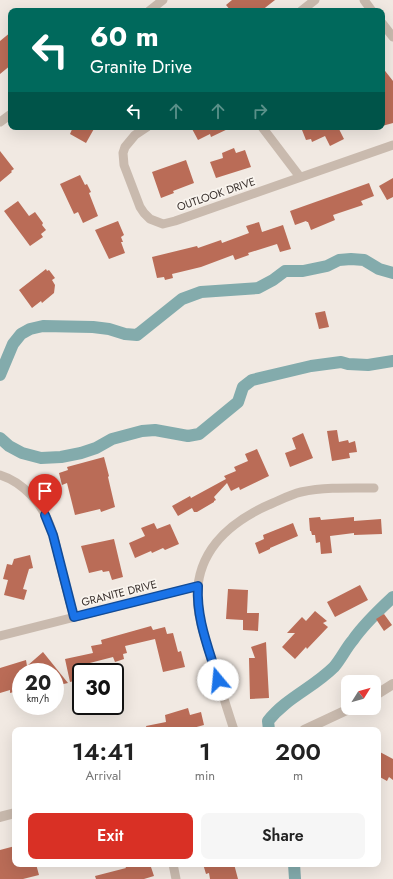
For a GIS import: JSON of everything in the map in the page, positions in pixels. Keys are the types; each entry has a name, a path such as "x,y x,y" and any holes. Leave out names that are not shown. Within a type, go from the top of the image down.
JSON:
{"street":[{"path":"153,8 163,0"},
{"path":"305,8 315,0"},
{"path":"385,27 393,37"},
{"name":"OUTLOOK DRIVE","path":"143,130 125,147 123,160 140,207 150,219 163,224 393,145"},
{"path":"264,130 300,177"},
{"path":"0,475 14,481 24,489 45,515 53,535 74,617"},
{"path":"233,727 198,607 198,586 205,562 216,542 232,525 254,511 300,492 324,489 374,488"},
{"name":"GRANITE DRIVE","path":"0,636 198,586"},
{"path":"381,692 393,684"},
{"path":"310,727 341,713"},
{"path":"0,817 12,814"},
{"path":"174,867 176,879"}],"building":[{"path":"232,0 275,0 265,8 228,8 226,5"},
{"path":"8,34 8,67 0,74 0,41"},
{"path":"385,71 393,81 393,123 385,125"},
{"path":"72,130 93,130 86,143 70,134"},
{"path":"193,130 226,130 211,137 210,134 198,140"},
{"path":"302,130 340,130 344,139 330,146 325,136 312,142 311,139 306,140"},
{"path":"234,148 236,153 245,150 251,167 216,178 210,162 223,158 222,153"},
{"path":"0,151 14,169 0,182"},
{"path":"186,160 194,183 173,191 174,193 161,198 152,172"},
{"path":"80,175 85,185 87,184 91,192 89,193 98,216 83,223 78,212 74,214 60,184"},
{"path":"393,178 393,197 387,200 379,186"},
{"path":"369,183 374,196 361,201 363,205 333,215 335,220 311,230 308,222 306,221 295,225 290,211"},
{"path":"18,201 29,216 35,212 46,230 41,234 43,237 30,246 4,211"},
{"path":"118,221 124,235 121,237 123,242 121,242 125,253 109,259 95,230"},
{"path":"259,222 262,232 283,225 291,249 280,252 277,244 248,253 249,255 235,260 233,255 201,267 172,274 173,278 165,280 164,277 157,278 152,257 197,246 198,248 221,240 222,243 249,233 246,226"},
{"path":"46,269 47,271 49,270 55,278 52,280 55,285 54,293 42,303 41,301 32,308 19,290"},
{"path":"325,311 329,327 319,329 315,313"},
{"path":"337,430 339,442 348,440 349,443 355,441 357,452 349,453 350,458 332,461 327,431"},
{"path":"303,433 313,458 290,467 285,453 296,449 292,438"},
{"path":"257,449 269,476 240,490 239,487 231,491 227,483 214,497 216,500 214,502 197,512 194,512 192,508 178,516 172,506 190,496 191,498 226,479 224,476 236,471 234,467 248,461 245,454"},
{"path":"104,457 115,507 101,512 100,509 75,515 67,483 62,485 59,473 68,470 67,467"},
{"path":"320,517 321,520 354,517 354,521 381,519 382,534 354,535 354,533 330,536 332,553 321,554 320,542 316,543 315,535 312,535 310,531 309,518"},
{"path":"154,523 157,529 170,524 179,544 165,550 163,548 152,553 151,551 135,558 129,543 145,536 141,528"},
{"path":"293,523 298,536 259,554 255,543 264,539 263,535"},
{"path":"114,539 123,577 112,580 109,571 103,572 102,570 89,573 81,546"},
{"path":"30,555 33,568 29,569 23,589 27,590 24,600 4,595 8,580 3,579 7,564 12,565 14,559"},
{"path":"360,585 368,600 335,617 327,602"},
{"path":"228,589 248,590 247,613 259,613 258,631 243,630 243,620 226,619"},
{"path":"315,611 327,621 323,623 328,627 295,659 282,647 295,633 287,633 302,617 306,621"},
{"path":"384,614 392,625 384,631 376,619"},
{"path":"151,626 153,630 165,627 167,634 173,633 178,652 181,651 185,667 163,672 155,639 125,646 127,653 123,654 124,659 115,662 113,657 90,663 72,663 72,681 70,682 65,659 93,653 91,646 102,644 101,640"},
{"path":"266,642 269,698 250,699 249,658 255,658 251,647"},
{"path":"43,652 52,663 30,663"},
{"path":"26,660 26,663 16,663"},
{"path":"12,664 12,692 10,693 10,690 0,693 0,668"},
{"path":"64,678 68,683 64,684"},
{"path":"188,708 190,715 201,712 204,725 197,727 146,727 166,722 165,715"},
{"path":"381,753 393,759 393,780 389,777 387,781 381,778"},
{"path":"12,847 12,867 37,867 39,875 23,879 0,879 0,850"},
{"path":"151,867 154,876 144,879 96,879 95,876 126,868"},
{"path":"204,867 235,867 238,879 210,879 209,873 206,874"}],"waterway":[{"path":"0,375 13,344 21,334 30,329 43,326 93,327 137,335 182,299 201,292 258,288 273,280 285,271 303,271 327,266 339,260 351,259 364,260 379,269 393,273"},
{"path":"0,438 9,446 22,453 41,458 61,457 81,453 96,448 112,439 142,431 155,430 188,436 199,434 238,402 243,387 252,380 311,366 341,362 348,364 368,365 393,361"},
{"path":"269,727 268,721 275,713 291,699 334,667 362,628 393,597"},
{"path":"294,867 295,879"}],"route":[{"path":"45,515 53,535 74,617 198,586 198,607 202,630 218,680"}]}
